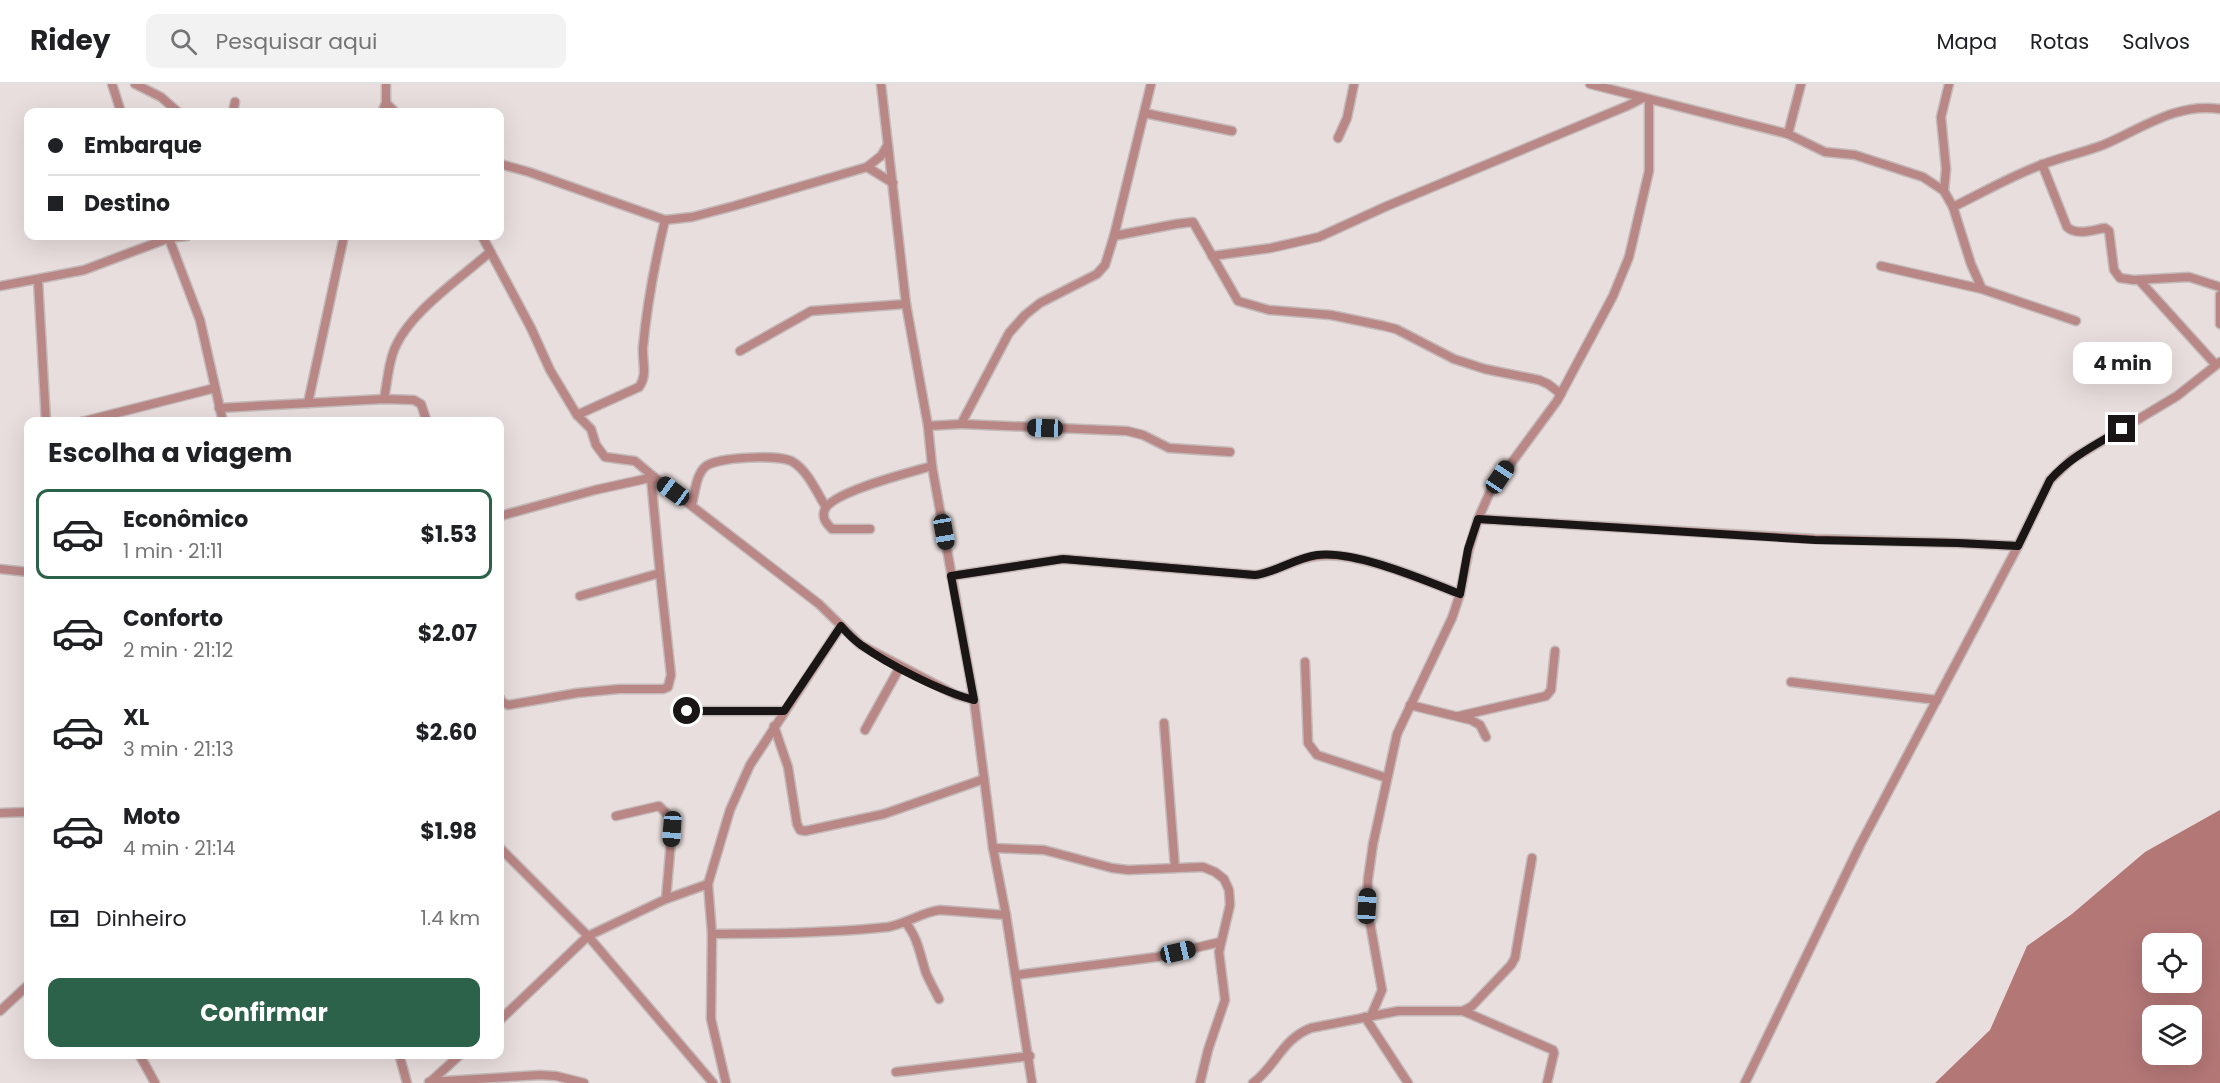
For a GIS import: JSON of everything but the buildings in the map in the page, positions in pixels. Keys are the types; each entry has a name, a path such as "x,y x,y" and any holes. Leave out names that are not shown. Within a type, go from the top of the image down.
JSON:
{"street":[{"path":"112,84 120,108"},
{"path":"135,84 161,97 173,108"},
{"path":"384,108 386,84"},
{"path":"881,84 906,304 974,700 993,848 1030,1056 1032,1083"},
{"path":"961,424 1009,333 1025,315 1040,303 1096,274 1104,265 1114,236 1151,84"},
{"path":"1338,138 1349,110 1354,84"},
{"path":"1590,84 1788,134 1825,152 1855,155 1923,177 1944,191 1953,207 1971,264 1982,289"},
{"path":"1788,134 1801,84"},
{"path":"1944,191 1946,169 1941,117 1949,84"},
{"path":"1212,256 1271,248 1319,237 1395,202 1646,98"},
{"path":"1368,1016 1382,990 1367,906 1368,888 1373,844 1397,734 1452,618 1460,594 1468,549 1490,492 1561,394 1613,296 1629,257 1649,171 1646,98"},
{"path":"233,108 235,102"},
{"path":"386,103 391,108"},
{"path":"1953,207 2042,164 2103,145 2181,110 2220,110"},
{"path":"1144,112 1232,132"},
{"path":"504,165 665,220 692,217 734,206 867,167 881,156 887,146"},
{"path":"2042,164 2067,227 2071,231 2108,229 2116,274 2126,280 2189,278 2220,287"},
{"path":"867,167 893,183"},
{"path":"577,415 639,387 643,382 645,376 643,350 647,314 655,261 665,220"},
{"path":"1114,236 1193,222 1238,301 1269,310 1331,315 1396,329 1454,359 1485,369 1539,380 1561,394"},
{"path":"0,286 84,270 161,240"},
{"path":"170,240 200,320 222,417"},
{"path":"308,404 343,240"},
{"path":"484,240 531,328 550,370 577,415 591,429 596,445 605,457 635,461 652,478 692,504 819,604 861,645 956,695 974,700"},
{"path":"384,399 393,353 408,326 422,309 490,252"},
{"path":"1881,266 1982,289 2076,321"},
{"path":"38,280 46,417"},
{"path":"1745,1083 1860,845 2018,546 2050,480 2072,459 2176,396 2218,364 2139,280"},
{"path":"2220,295 2220,324"},
{"path":"740,351 811,311 906,304"},
{"path":"101,417 215,388"},
{"path":"219,408 384,399 414,400 421,404 425,417"},
{"path":"928,426 961,424 1127,431 1143,435 1170,448 1230,452"},
{"path":"692,504 698,480 706,466 714,461 771,457 794,462 826,507"},
{"path":"870,529 832,529 826,522 824,514 826,507 838,498 868,486 932,466"},
{"path":"504,515 595,489 652,478"},
{"path":"504,703 508,705 577,693 668,687 671,675 652,478"},
{"path":"1478,519 1815,540 2018,546"},
{"path":"951,576 1063,559 1255,575 1273,572 1306,558 1328,554 1344,556 1404,573 1460,594"},
{"path":"0,569 24,572"},
{"path":"580,596 660,573"},
{"path":"726,1083 711,1019 712,934 708,884 738,790 763,742 841,626"},
{"path":"1460,716 1546,696 1551,690 1555,651"},
{"path":"1305,662 1308,734 1311,749 1317,755 1387,778"},
{"path":"865,730 900,667"},
{"path":"1791,682 1937,700"},
{"path":"1410,705 1460,716 1480,725 1486,737"},
{"path":"687,711 784,711"},
{"path":"1164,723 1175,868"},
{"path":"774,726 788,767 797,824 800,830 805,831 884,814 984,779"},
{"path":"616,816 659,806 669,816 672,829 666,899"},
{"path":"0,813 24,812"},
{"path":"993,848 1044,850 1128,870 1203,867 1224,879 1229,890 1230,905 1219,952 1226,1000 1208,1050 1200,1083"},
{"path":"504,852 588,936 713,1083"},
{"path":"1463,1011 1472,1006 1515,958 1532,858"},
{"path":"504,1016 588,936 666,899 708,884"},
{"path":"712,934 836,931 891,926 940,909 1006,915"},
{"path":"905,922 912,930 926,972 939,999"},
{"path":"1016,975 1132,961 1220,942"},
{"path":"0,1011 24,989"},
{"path":"1253,1083 1298,1033 1311,1028 1398,1011 1463,1011 1553,1050 1547,1083"},
{"path":"1368,1016 1408,1083"},
{"path":"896,1072 1030,1056"},
{"path":"143,1059 155,1083"},
{"path":"401,1059 408,1083"},
{"path":"429,1083 455,1059"},
{"path":"429,1083 540,1075 584,1083"}],"shaded area":[{"path":"2220,810 2220,1083 1935,1083 1990,1030 2027,946 2072,914 2145,852"}],"route":[{"path":"687,711 784,711 841,626 861,645 900,667 956,695 974,700 951,576 1053,559 1255,575 1273,572 1306,558 1328,554 1344,556 1404,573 1460,594 1468,549 1478,519 1815,540 2018,546 2050,480 2072,459 2122,429"}]}
